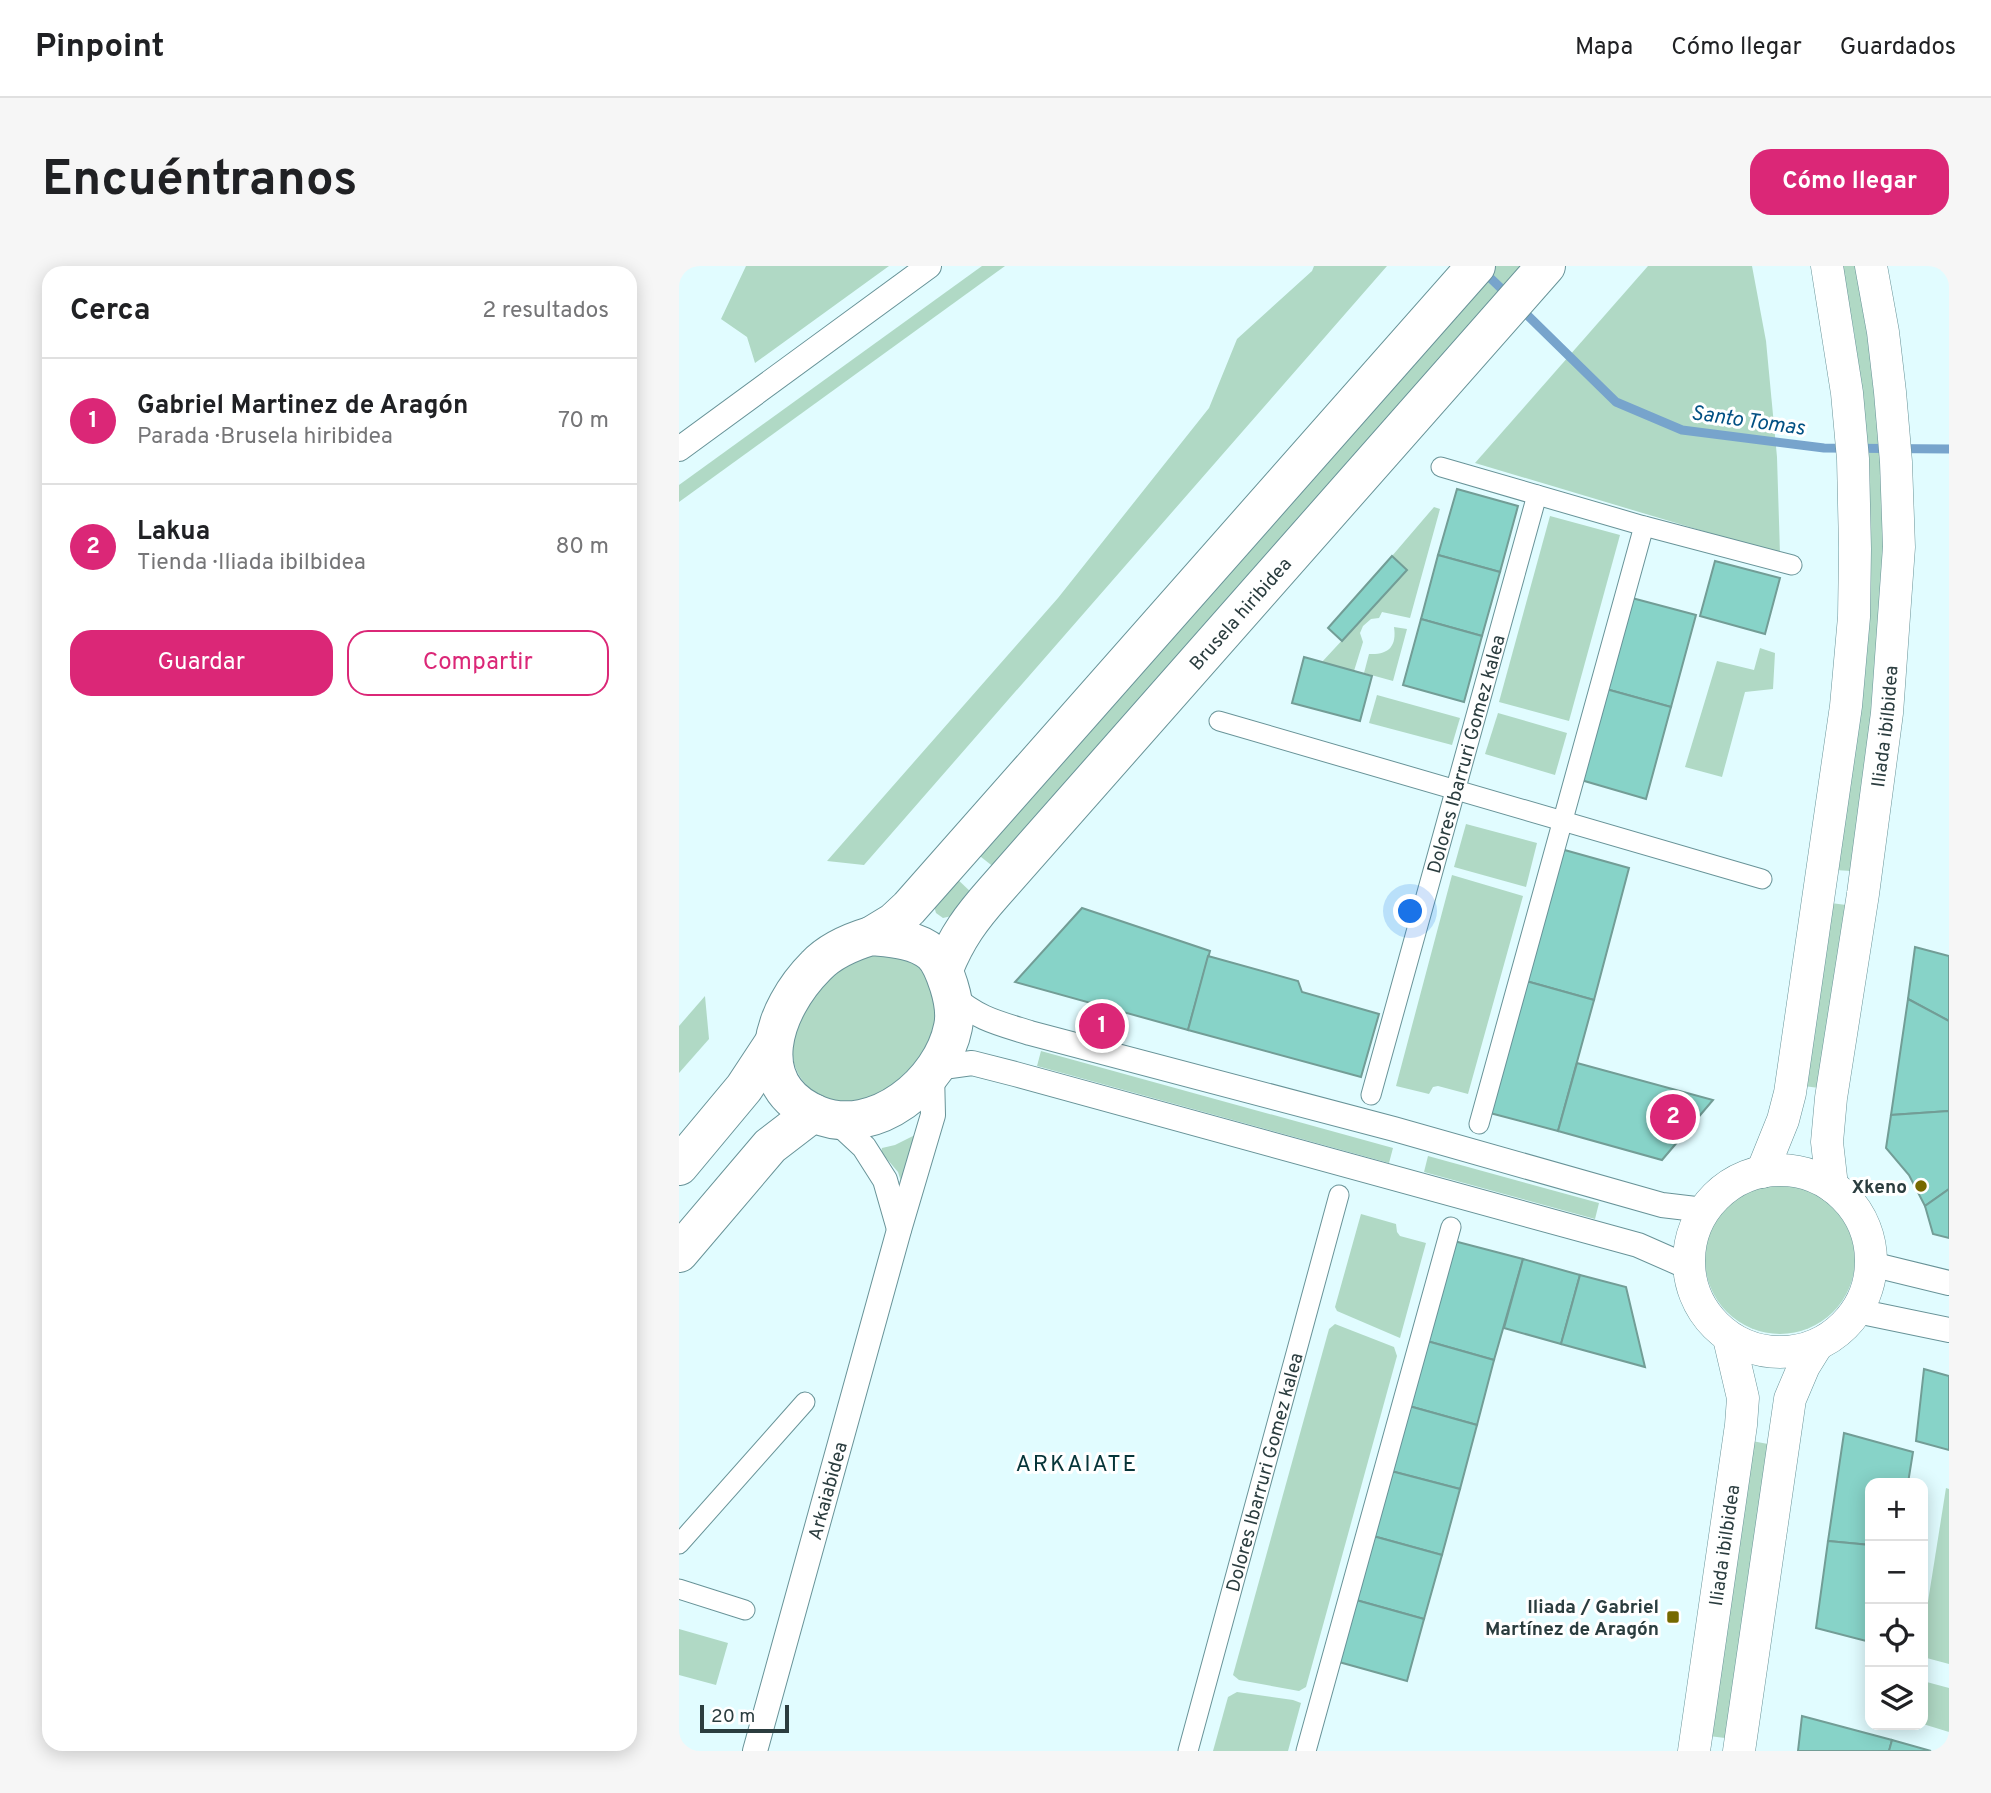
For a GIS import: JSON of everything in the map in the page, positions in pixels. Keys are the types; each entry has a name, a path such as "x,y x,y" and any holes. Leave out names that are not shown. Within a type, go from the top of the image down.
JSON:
{"main road":[{"path":"871,936 898,938 932,953 948,983 954,1008 953,1028 934,1071 907,1098 862,1120 825,1117 790,1098 778,1080 773,1066 776,1025 817,965 852,942 871,936 894,922 909,908 1476,266"},
{"name":"Brusela hiribidea","path":"948,983 955,942 980,908 1546,266"},
{"path":"679,1166 744,1088 773,1044"},
{"path":"679,1253 770,1146 825,1117"}],"street":[{"path":"679,449 929,266"},
{"name":"Iliada ibilbidea","path":"1762,1172 1783,1120 1790,1093 1846,706 1854,617 1853,459 1827,266"},
{"name":"Iliada ibilbidea","path":"1832,1186 1827,1142 1831,1098 1863,894 1887,713 1899,547 1896,462 1883,332 1871,266"},
{"path":"1441,467 1644,526 1793,565"},
{"name":"Dolores Ibarruri Gomez kalea","path":"1371,1095 1537,495"},
{"path":"1479,1125 1644,526"},
{"path":"1219,721 1762,879"},
{"path":"948,983 969,1011 1030,1032 1394,1129 1661,1205 1704,1210"},
{"path":"934,1071 972,1063 1015,1074 1639,1245 1688,1267"},
{"name":"Arkaiabidea","path":"755,1751 933,1115 934,1071"},
{"path":"825,1117 864,1147 885,1180 899,1230"},
{"path":"1787,1170 1810,1175 1832,1186 1843,1195 1861,1220 1870,1248 1871,1264 1867,1288 1857,1311 1839,1331 1817,1345 1800,1351 1763,1352 1729,1338 1713,1324 1700,1307 1692,1288 1688,1267 1692,1237 1704,1210 1730,1185 1762,1172 1787,1170"},
{"name":"Dolores Ibarruri Gomez kalea","path":"1188,1751 1339,1195"},
{"path":"1306,1751 1451,1227"},
{"path":"1871,1264 1949,1283"},
{"path":"1857,1311 1949,1330"},
{"name":"Iliada ibilbidea","path":"1694,1751 1741,1425 1742,1398 1729,1338"},
{"path":"1739,1751 1790,1399 1804,1366 1817,1345"},
{"path":"679,1544 805,1402"},
{"path":"679,1589 745,1610"}],"green space":[{"path":"746,266 889,266 755,363 747,337 721,319"},
{"path":"982,266 1005,266 679,502 679,485"},
{"path":"1314,266 1387,266 864,865 827,861 1058,598 1209,408 1237,339 1312,271"},
{"path":"1495,266 1526,266 995,868 976,853"},
{"path":"1648,266 1752,266 1766,341 1777,457 1780,554 1475,463"},
{"path":"1841,266 1857,266 1878,406 1885,512 1884,588 1878,669 1851,871 1835,870 1867,455 1854,332"},
{"path":"1434,507 1440,509 1410,618 1382,612 1379,618 1371,619 1363,626 1360,633 1363,642 1354,671 1322,662 1407,570 1392,556"},
{"path":"1550,516 1620,535 1569,721 1499,702"},
{"path":"1394,627 1407,629 1393,681 1364,673 1369,654 1381,653 1392,645"},
{"path":"1760,648 1775,653 1773,689 1745,692 1722,777 1685,767 1717,661 1754,670"},
{"path":"1377,695 1460,718 1452,745 1369,723"},
{"path":"1498,713 1567,733 1555,775 1485,754"},
{"path":"1466,824 1537,843 1526,887 1454,867"},
{"path":"1452,875 1523,896 1468,1094 1438,1086 1433,1087 1429,1094 1396,1086"},
{"path":"955,877 973,894 956,915 943,918 936,913 934,906"},
{"path":"1831,903 1846,905 1819,1088 1804,1086"},
{"path":"890,951 926,969 935,991 938,1004 934,1027 924,1050 908,1070 888,1088 866,1099 844,1103 822,1098 803,1081 794,1062 793,1047 802,1011 825,981 843,966 875,953"},
{"path":"705,996 709,1039 679,1073 679,1026"},
{"path":"1041,1051 1393,1148 1389,1163 1037,1066"},
{"path":"915,1135 903,1188 898,1172 881,1152 882,1148"},
{"path":"1428,1156 1599,1203 1595,1219 1424,1172"},
{"path":"1780,1184 1809,1190 1833,1206 1849,1230 1855,1259 1849,1288 1833,1312 1809,1328 1780,1334 1751,1328 1727,1312 1711,1288 1705,1259 1711,1230 1727,1206 1751,1190"},
{"path":"1361,1214 1396,1224 1400,1236 1426,1243 1400,1338 1337,1311 1335,1307"},
{"path":"1335,1324 1394,1347 1397,1356 1306,1687 1299,1691 1239,1680 1233,1675 1329,1329"},
{"path":"1752,1441 1768,1444 1725,1738 1709,1736"},
{"path":"1946,1488 1949,1489 1949,1664 1928,1658 1928,1601"},
{"path":"679,1629 728,1643 716,1685 679,1675"},
{"path":"1928,1682 1949,1688 1949,1732 1928,1726"},
{"path":"1237,1692 1301,1703 1288,1751 1213,1751 1228,1697"}],"building":[{"path":"1457,489 1518,506 1500,572 1438,555"},
{"path":"1438,555 1500,572 1482,636 1421,619"},
{"path":"1392,556 1407,570 1342,641 1328,628"},
{"path":"1715,561 1780,578 1765,634 1700,616"},
{"path":"1632,598 1696,615 1671,707 1606,689"},
{"path":"1421,619 1482,636 1464,702 1403,685"},
{"path":"1304,657 1372,676 1360,721 1292,703"},
{"path":"1606,689 1671,707 1646,799 1581,780"},
{"path":"1561,849 1629,868 1594,1000 1526,981"},
{"path":"1082,908 1210,951 1188,1030 1015,982"},
{"path":"1915,947 1949,956 1949,1021 1908,999"},
{"path":"1208,956 1298,981 1302,992 1379,1014 1361,1077 1188,1030"},
{"path":"1526,981 1594,1000 1558,1131 1490,1113"},
{"path":"1908,999 1949,1021 1949,1111 1891,1115"},
{"path":"1577,1063 1713,1100 1662,1160 1558,1131"},
{"path":"1949,1111 1949,1189 1925,1206 1909,1175 1886,1148 1891,1115"},
{"path":"1949,1189 1949,1238 1933,1234 1925,1206"},
{"path":"1454,1241 1523,1259 1494,1360 1427,1341"},
{"path":"1523,1259 1580,1275 1561,1344 1504,1328"},
{"path":"1580,1275 1626,1287 1645,1367 1561,1344"},
{"path":"1427,1341 1494,1360 1477,1425 1409,1406"},
{"path":"1924,1369 1949,1376 1949,1450 1916,1441"},
{"path":"1409,1406 1477,1425 1460,1489 1391,1471"},
{"path":"1844,1433 1913,1452 1909,1478 1865,1478 1865,1545 1828,1541"},
{"path":"1391,1471 1460,1489 1442,1555 1373,1536"},
{"path":"1373,1536 1442,1555 1424,1619 1356,1600"},
{"path":"1828,1541 1865,1545 1865,1641 1816,1628"},
{"path":"1356,1600 1424,1619 1407,1681 1339,1662"},
{"path":"1802,1716 1892,1740 1889,1751 1798,1751"},
{"path":"1892,1740 1931,1751 1889,1751"}],"waterway":[{"name":"Santo Tomas","path":"1483,271 1508,295"},
{"name":"Santo Tomas","path":"1520,308 1616,402 1682,430 1824,448 1949,449"}],"place":[{"name":"Gabriel Martinez de Aragón","path":"1102,1026"},
{"name":"Lakua","path":"1673,1117"},
{"name":"Xkeno","path":"1921,1186"},
{"name":"Iliada / Gabriel Martínez de Aragón","path":"1673,1617"}],"district":[{"name":"ARKAIATE","path":"1077,1463"}]}
